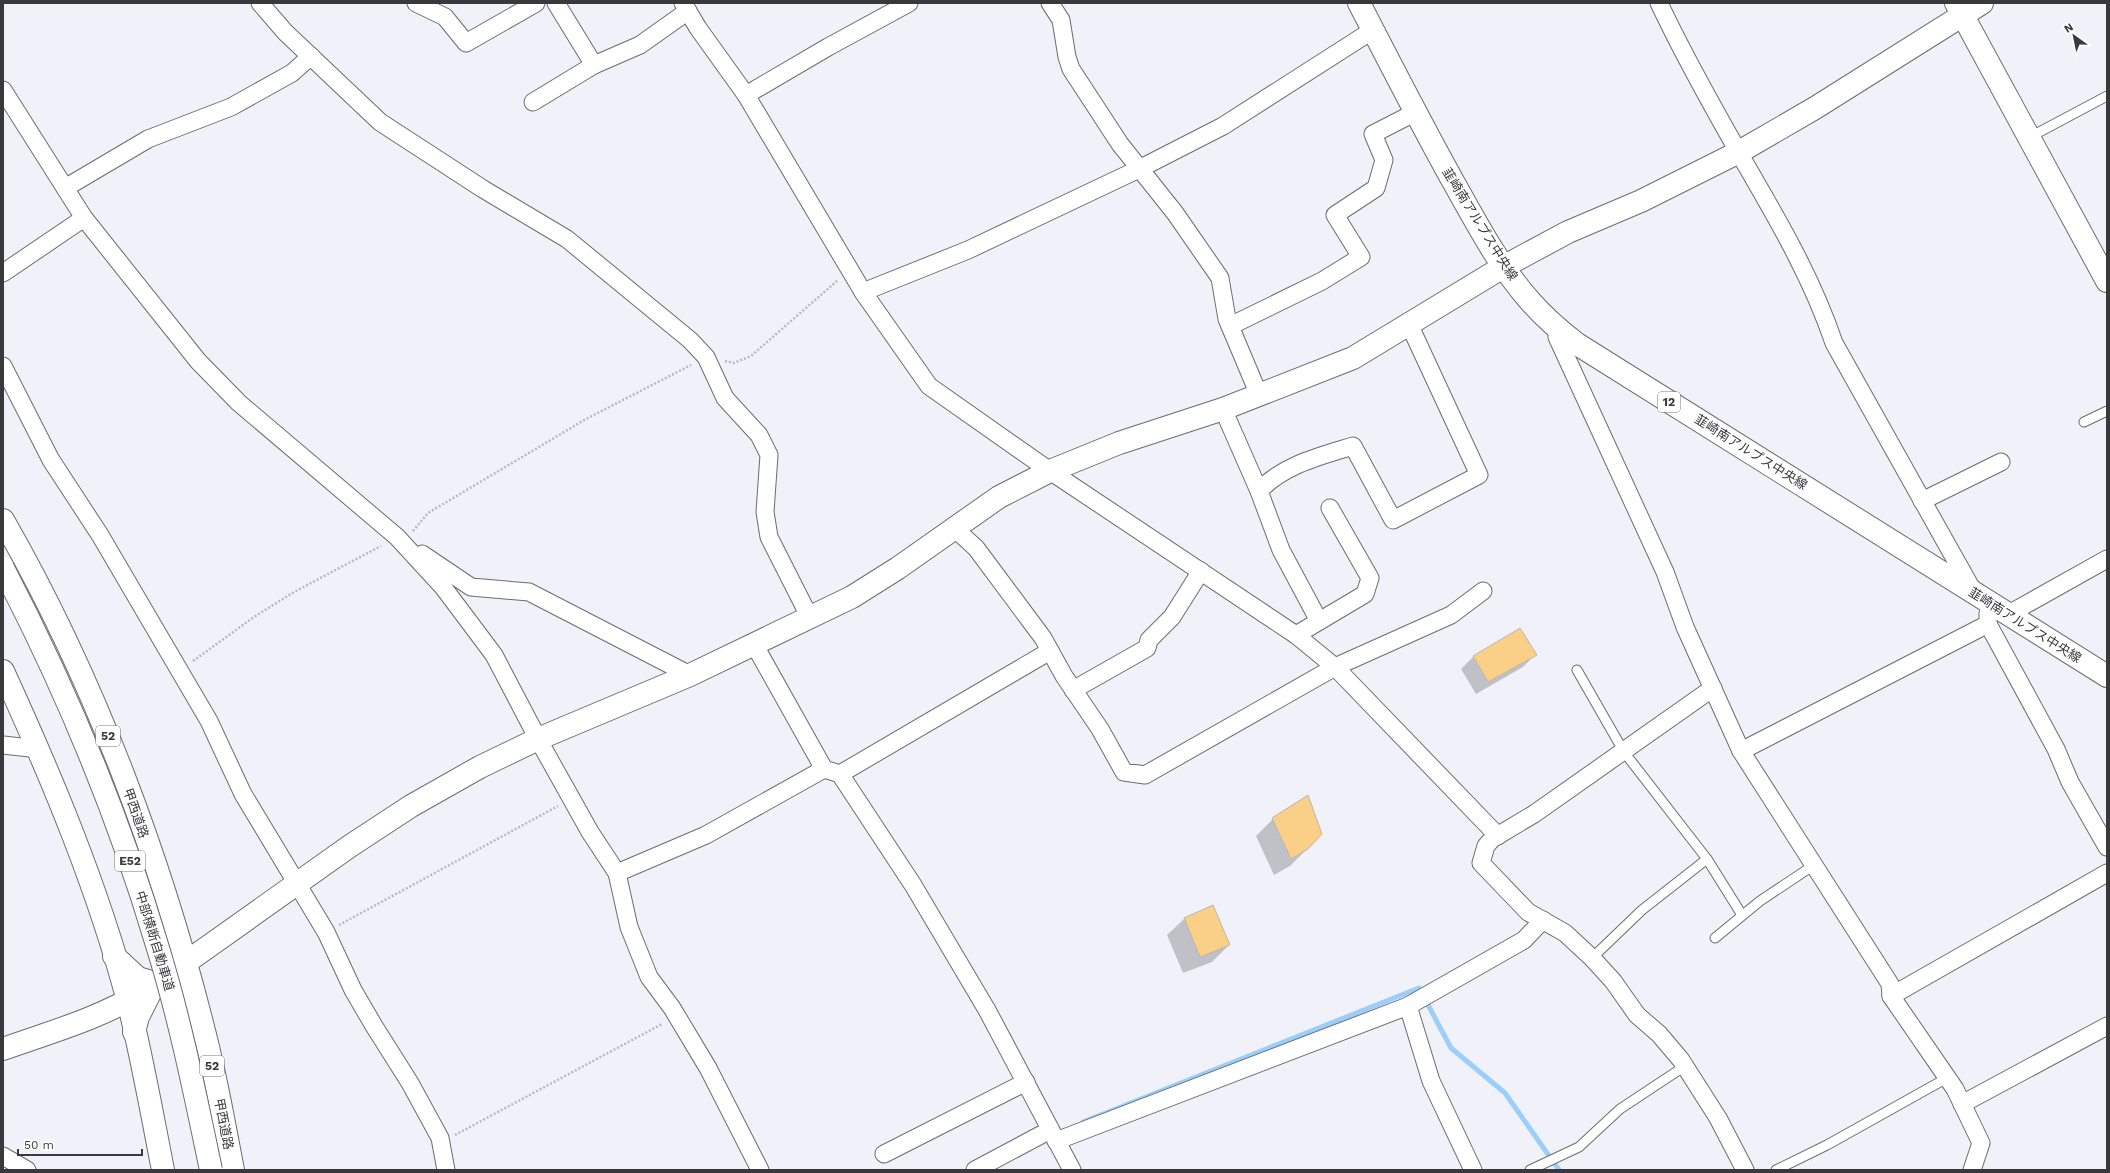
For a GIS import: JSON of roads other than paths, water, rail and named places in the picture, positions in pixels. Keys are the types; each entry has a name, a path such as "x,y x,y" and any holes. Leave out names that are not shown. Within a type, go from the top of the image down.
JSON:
{"main road":[{"name":"韮崎南アルプス中央線","path":"1359,3 1474,219 1503,266 1530,300 1557,327 1577,344 1989,609 2107,676"},
{"path":"3,1049 95,1016 127,1001 186,964 296,884 411,806 480,767 538,739 690,675 852,597 891,572 953,527 999,497 1050,471 1119,443 1223,409 1353,358 1503,266 1568,232 1641,201 1739,152 1815,108 1960,9 1982,3"},
{"path":"1960,9 2107,281"},
{"name":"甲西道路","path":"3,520 57,621 92,698 124,779 186,964 208,1048 233,1170"},
{"name":"中部横断自動車道","path":"3,568 32,623 78,724 122,836 162,960 189,1064 211,1170"},
{"path":"3,671 39,749 88,877 114,956 127,1001 163,1170"},
{"path":"114,956 126,969 138,978 155,983"},
{"path":"134,1032 138,1017 155,983"}],"street":[{"path":"260,3 285,32 380,122 483,189 567,240 690,340 706,358 725,398 759,435 769,455 764,512 769,537 810,618"},
{"path":"416,3 445,17 466,44 536,3"},
{"path":"556,3 594,65"},
{"path":"1050,3 1061,20 1066,58 1071,69 1120,144 1175,213 1220,278 1227,319 1259,395"},
{"path":"1659,3 1672,32 1783,227 1823,309 1834,343 1922,501 1989,609 2056,749 2070,782 2107,847"},
{"path":"746,95 904,4"},
{"path":"533,102 594,65 640,45 686,7 746,95 863,292 929,386 1050,471 1296,635 1335,666 1498,836"},
{"path":"863,292 968,250 1140,168 1222,126 1373,30"},
{"path":"65,188 148,139 231,107 292,73 311,56"},
{"path":"3,90 84,218 198,360 234,398 397,537 471,588 529,592 690,675"},
{"path":"1230,326 1322,281 1361,257 1335,215 1376,188 1384,160 1373,134 1416,112"},
{"path":"3,273 84,218"},
{"path":"1259,491 1269,481 1308,459 1353,446 1393,520 1479,475 1409,324"},
{"path":"1557,327 1557,337 1665,572 1685,628 1714,688 1741,751 1890,984 1891,996 1947,1078 1962,1104 1981,1143 1972,1170"},
{"path":"3,366 51,460 100,534 209,721 244,794 296,884 326,932 353,990 410,1083 441,1143 446,1170"},
{"path":"1223,409 1259,491 1281,550 1319,622"},
{"path":"1922,501 2001,462"},
{"path":"1296,635 1365,594 1370,578 1330,508"},
{"path":"953,527 976,548 1043,638 1074,690 1100,729 1124,772 1145,775 1335,666 1451,614 1483,591"},
{"path":"397,537 443,587 494,655 538,739 590,832 617,873 629,927 646,970 677,1016 708,1068 760,1170"},
{"path":"1741,751 1989,609 2107,559"},
{"path":"1074,690 1147,648 1150,640 1172,616 1201,571"},
{"path":"754,644 832,771 913,884 987,1010 1072,1170"},
{"path":"617,873 706,835 832,771 1050,651"},
{"path":"1714,688 1534,814 1492,839 1486,846 1481,863 1528,912 1565,933 1592,958 1612,981 1637,1015 1659,1034 1685,1066 1718,1118 1745,1170"},
{"path":"3,745 39,749"},
{"path":"1891,996 2107,873"},
{"path":"975,1170 1053,1135 1412,1004 1524,940 1543,920"},
{"path":"1412,1004 1431,1080 1473,1170"},
{"path":"1962,1104 2107,1026"},
{"path":"884,1154 1026,1082"},
{"path":"3,1156 27,1170"}],"lane":[{"path":"2030,137 2107,96"},
{"path":"2084,422 2107,411"},
{"path":"1577,670 1624,752 1706,860 1742,915"},
{"path":"1592,958 1642,910 1706,860"},
{"path":"1715,938 1760,901 1814,865"},
{"path":"1530,1170 1579,1147 1620,1110 1685,1066"},
{"path":"1776,1170 1827,1145 1947,1078"}],"waterway":[{"path":"1083,1122 1419,988 1451,1048 1505,1093 1559,1170"}]}
